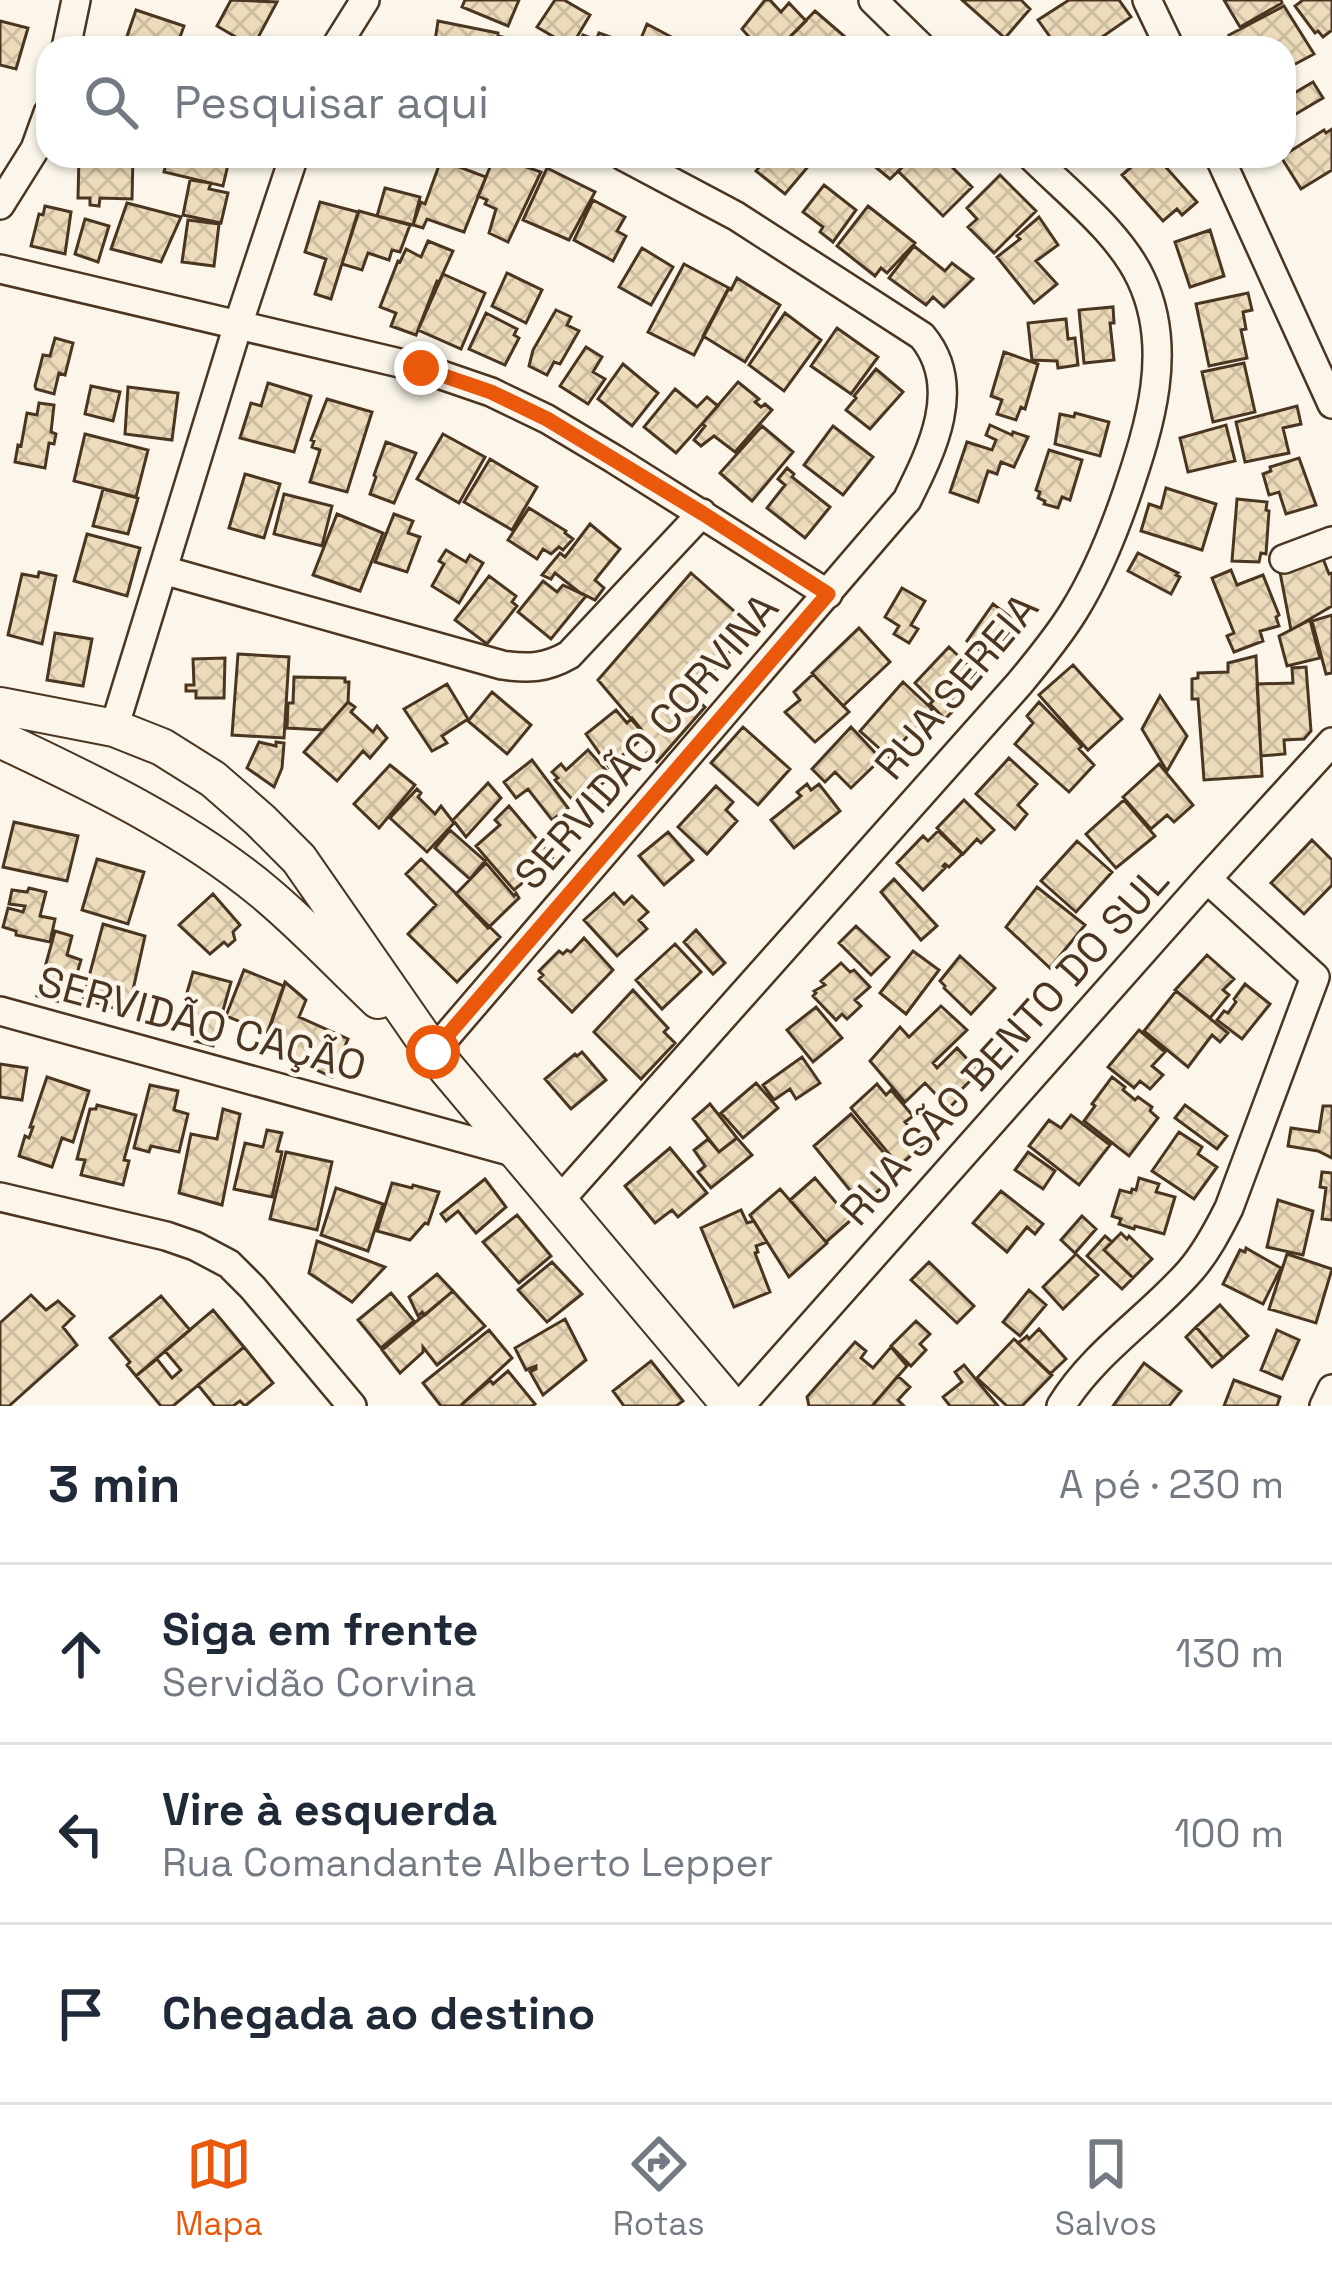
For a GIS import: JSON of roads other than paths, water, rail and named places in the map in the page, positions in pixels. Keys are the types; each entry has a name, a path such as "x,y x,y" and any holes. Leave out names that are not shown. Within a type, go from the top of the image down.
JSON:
{"street":[{"path":"68,36 76,0"},
{"path":"342,36 365,0"},
{"path":"873,0 910,36"},
{"path":"1147,0 1164,36"},
{"path":"0,205 36,145"},
{"path":"114,728 290,168"},
{"name":"SERVIDÃO CORVINA","path":"433,1052 907,500 939,422 942,378 937,354 922,336 736,216 646,168"},
{"name":"RUA SEREIA","path":"559,1201 1019,684 1051,645 1096,572 1153,407 1156,338 1142,280 1125,251 1043,168"},
{"path":"1225,168 1329,386"},
{"path":"0,269 421,368 491,392 547,419 828,594"},
{"path":"163,570 502,665 548,667 569,655 702,513"},
{"path":"1284,559 1332,541"},
{"path":"0,706 114,728 162,747 213,779 286,846 433,1052 736,1406"},
{"path":"0,740 173,829 218,858 263,892 433,1052"},
{"name":"RUA SÃO BENTO DO SUL","path":"736,1406 1332,742"},
{"path":"1061,1406 1088,1368 1192,1269 1213,1239 1229,1208 1315,977 1207,879"},
{"name":"SERVIDÃO CAÇÃO","path":"0,1011 520,1154"},
{"path":"0,1197 166,1236 229,1264 352,1406"},
{"path":"1324,1406 1332,1389"}]}
